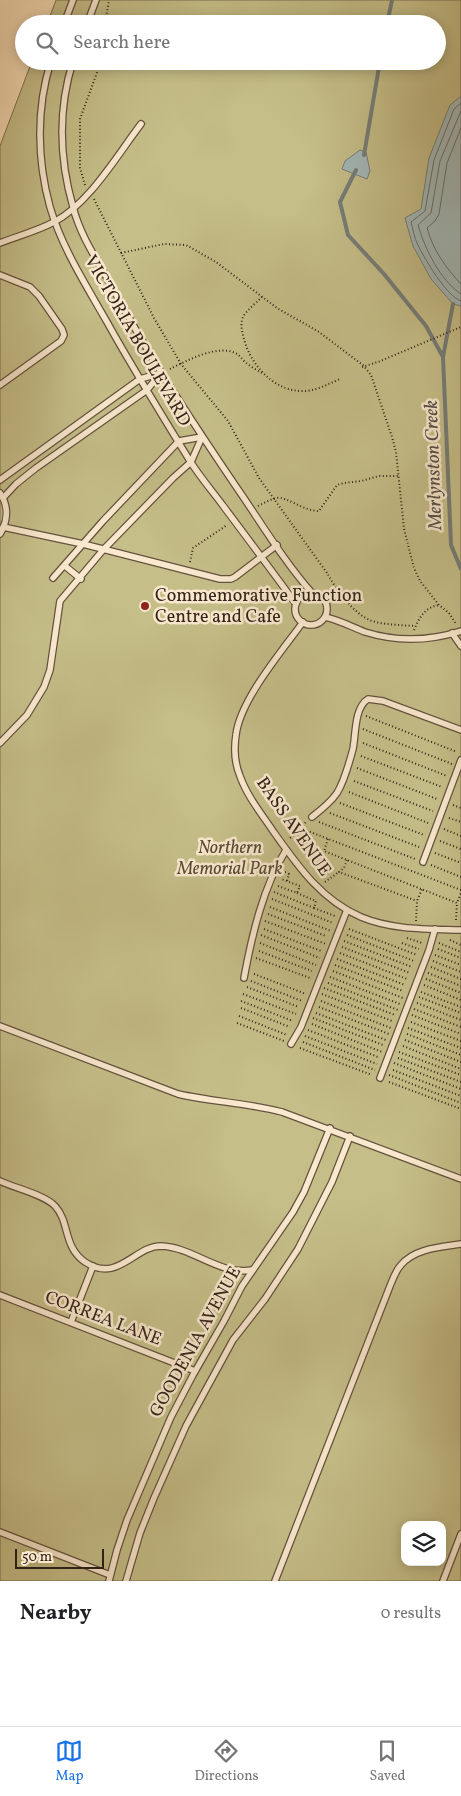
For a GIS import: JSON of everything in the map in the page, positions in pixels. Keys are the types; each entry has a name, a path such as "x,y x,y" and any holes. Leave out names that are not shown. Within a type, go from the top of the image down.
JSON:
{"lane":[{"path":"67,15 73,0"},
{"path":"90,15 96,0"},
{"name":"VICTORIA BOULEVARD","path":"48,70 41,109 40,139 46,189 55,222 72,260 140,379 191,462 296,604"},
{"name":"VICTORIA BOULEVARD","path":"71,70 64,100 62,149 65,174 73,209 88,244 161,374 202,437 312,593"},
{"path":"0,243 55,222 73,209 90,193 141,124"},
{"path":"0,275 30,287 44,302 64,335 61,341 0,385"},
{"path":"0,480 140,379 161,374"},
{"path":"0,534 7,513 6,503 2,496 36,468 147,390 161,374"},
{"path":"54,578 103,521 179,442 202,437"},
{"path":"0,743 27,716 44,687 50,670 60,601 103,550 191,462 202,437"},
{"path":"3,527 83,544 220,579 231,579 277,545"},
{"path":"65,566 80,579"},
{"path":"312,593 318,594 327,606 325,617 318,623 307,624 296,614 296,604 302,596 312,593"},
{"path":"325,617 368,632 402,639 421,639 461,631"},
{"name":"BASS AVENUE","path":"303,622 252,693 242,714 236,735 236,763 239,775 260,812 285,848 317,887 347,910 377,923 400,928 458,930"},
{"path":"452,633 461,646"},
{"path":"312,817 332,800 339,789 352,752 359,714 365,701 372,698 383,701 461,730"},
{"path":"423,862 461,760"},
{"path":"244,978 262,904 285,848"},
{"path":"291,1044 294,1037 300,1031 347,910"},
{"path":"380,1078 435,929"},
{"path":"0,1026 178,1094 262,1107 282,1112 330,1128 461,1179"},
{"name":"GOODENIA AVENUE","path":"110,1578 117,1550 139,1490 171,1417 252,1270 293,1212 304,1192 330,1128"},
{"name":"GOODENIA AVENUE","path":"126,1581 140,1533 186,1426 232,1340 265,1299 298,1249 332,1182 350,1136"},
{"path":"0,1180 44,1199 55,1206 62,1218 72,1249 78,1256 93,1266 102,1268 122,1265 145,1250 159,1246 180,1251 236,1271 252,1270"},
{"path":"275,1581 390,1286 400,1265 409,1257 424,1251 461,1244"},
{"path":"71,1322 93,1266"},
{"name":"CORREA LANE","path":"0,1295 195,1371"},
{"path":"0,1532 110,1578"},
{"path":"443,1581 461,1534"}],"path":[{"path":"106,15 109,0"},
{"path":"96,70 79,126 80,168 83,182 154,318 181,364 228,421 254,470 327,573 336,589 363,616 382,623 416,626"},
{"path":"121,253 164,244 186,245 216,262 281,311 319,332 363,366 371,375 387,419 396,452 404,529 414,568 420,581 439,606 449,613 461,631"},
{"path":"262,297 244,315 241,328 246,348 263,374"},
{"path":"363,366 378,362 461,327"},
{"path":"161,374 193,357 215,352 231,352 238,354 245,362 280,385 302,391 317,388 340,378"},
{"path":"252,509 273,499 282,498 302,508 319,511 337,485 344,482 361,482 379,476 398,476"},
{"path":"188,571 193,548 234,520"},
{"path":"409,639 428,609 439,606"},
{"path":"359,714 461,753"},
{"path":"356,727 458,766"},
{"path":"355,740 454,778"},
{"path":"352,752 450,790"},
{"path":"348,765 461,808"},
{"path":"344,777 461,822"},
{"path":"339,789 461,836"},
{"path":"332,800 461,849"},
{"path":"321,809 461,863"},
{"path":"285,848 299,828 312,817 314,820 461,877"},
{"path":"299,828 461,892 457,903 458,930"},
{"path":"328,839 324,851 457,903"},
{"path":"317,887 344,868 347,860"},
{"path":"339,872 417,901"},
{"path":"272,876 300,886 297,893"},
{"path":"270,883 316,901 314,908 327,962"},
{"path":"416,928 417,901 422,889"},
{"path":"267,890 314,908"},
{"path":"265,897 327,962 411,998 461,1055"},
{"path":"262,904 327,962 411,998 461,1000"},
{"path":"260,911 327,962 411,998 461,1041"},
{"path":"258,918 327,962 411,998 461,1034"},
{"path":"256,926 327,962 411,998 461,1014"},
{"path":"254,933 327,962 461,1020"},
{"path":"252,940 327,962 411,998 461,1027"},
{"path":"450,940 461,945"},
{"path":"432,941 461,952"},
{"path":"251,948 327,962 411,998 461,1007"},
{"path":"248,956 327,962 411,998 461,1048"},
{"path":"327,962 411,998 461,986"},
{"path":"327,962 411,998 461,979"},
{"path":"327,962 411,998"},
{"path":"245,970 327,962 411,998 461,1062"},
{"path":"244,978 327,962 411,998 461,993"},
{"path":"411,998 461,972"},
{"path":"244,985 308,1010"},
{"path":"243,994 305,1017"},
{"path":"241,1001 302,1024"},
{"path":"241,1008 300,1031"},
{"path":"239,1016 294,1037"},
{"path":"237,1023 291,1044"}],"green space":[{"name":"Northern Memorial Park","path":"56,0 461,0 461,1581 0,1581 0,146 29,70 446,70 446,15 50,15"}],"water":[{"path":"461,96 461,306 453,304 431,279 413,246 405,218 421,209 429,158 450,105"},
{"path":"360,150 366,152 370,171 367,179 342,169 345,161"}],"waterway":[{"name":"Merlynston Creek","path":"389,15 392,0"},
{"name":"Merlynston Creek","path":"364,155 378,70"},
{"name":"Merlynston Creek","path":"356,170 340,202 348,235 384,274 426,326 443,357"},
{"name":"Merlynston Creek","path":"453,304 443,357 451,545 461,569"}],"place":[{"name":"Commemorative Function Centre and Cafe","path":"145,606"}]}
